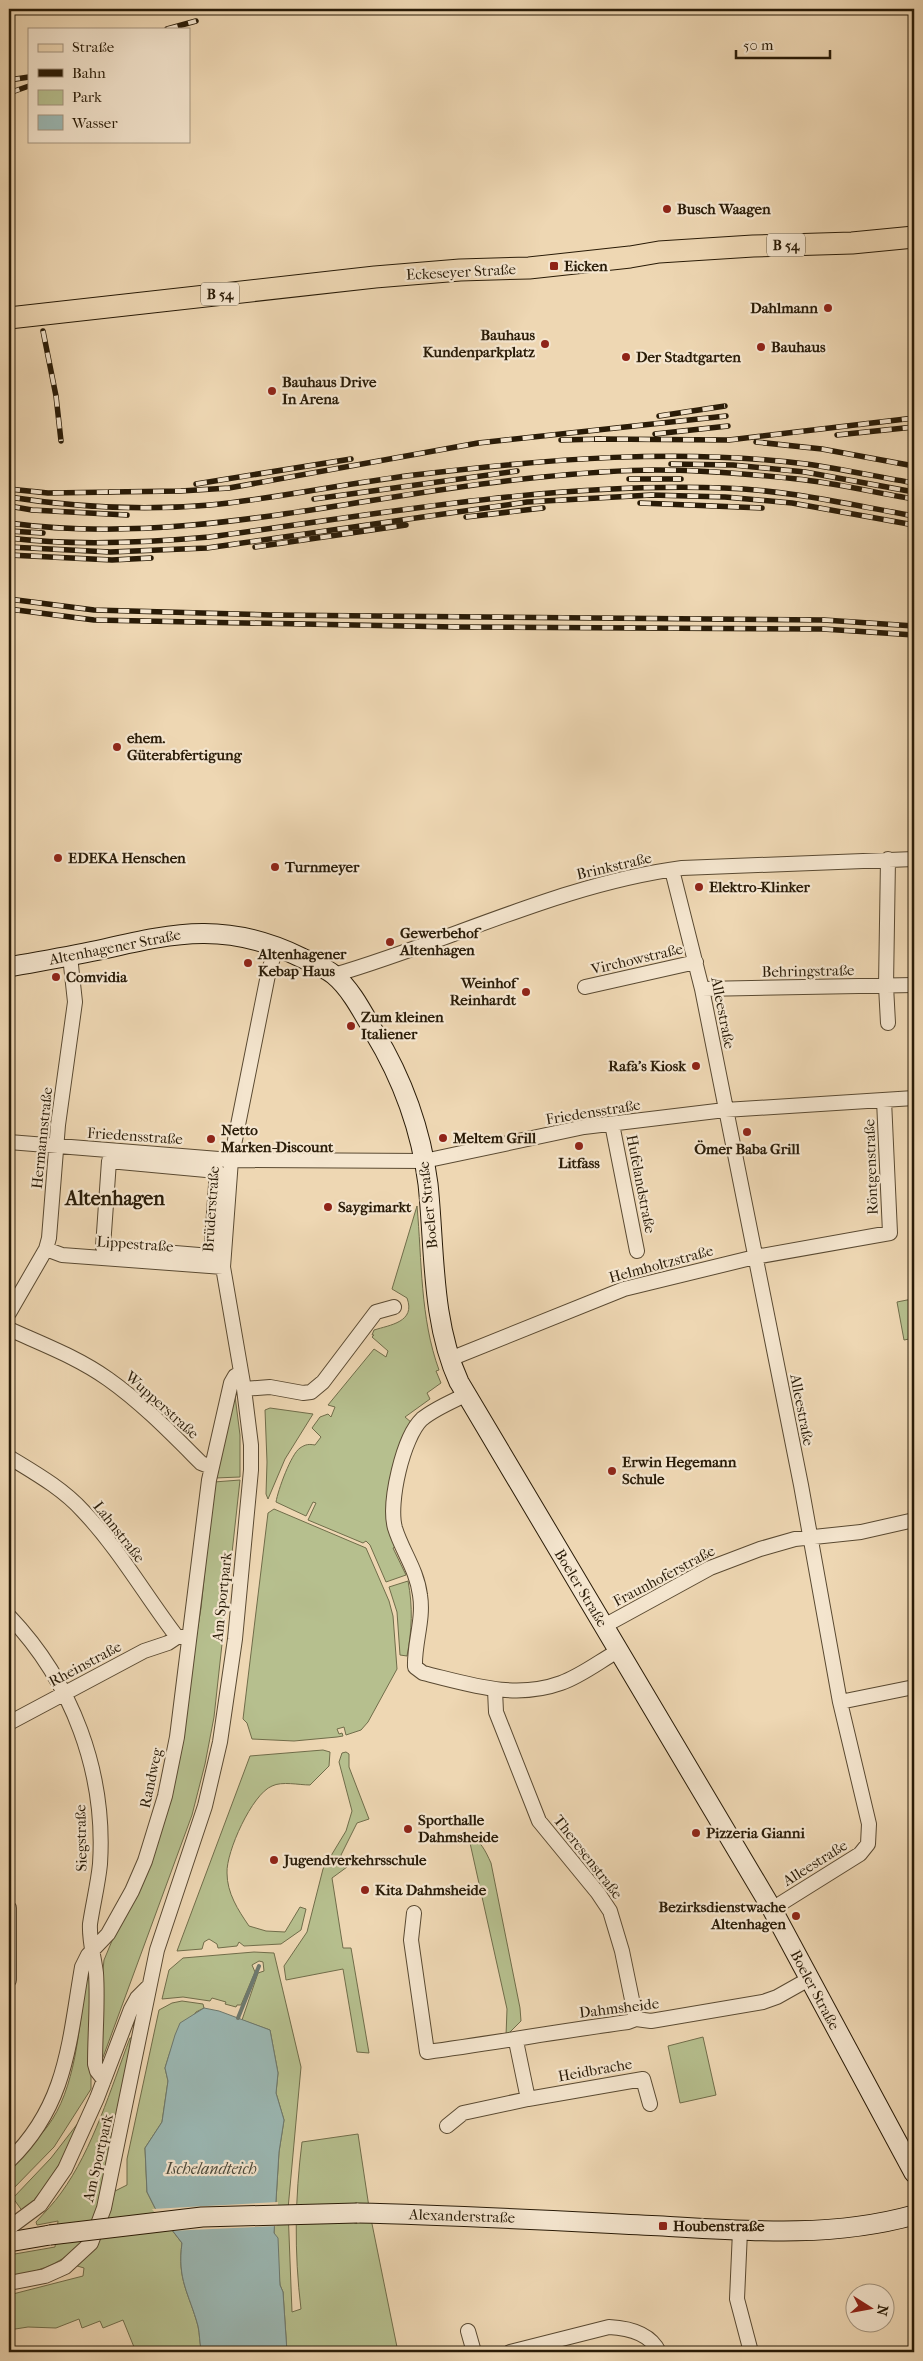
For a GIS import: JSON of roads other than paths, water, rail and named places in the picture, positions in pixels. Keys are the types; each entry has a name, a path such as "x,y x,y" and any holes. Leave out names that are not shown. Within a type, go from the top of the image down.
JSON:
{"main road":[{"name":"Eckeseyer Straße","path":"9,318 442,271 529,268 658,252 753,246 852,243 914,237"}],"street":[{"path":"888,859 886,986 888,1024"},
{"name":"Brinkstraße","path":"334,974 377,962 575,891 646,874 672,870 914,859"},
{"name":"Alleestraße","path":"672,870 702,989 811,1538 840,1702 869,1824 868,1844 854,1859 772,1909"},
{"name":"Altenhagener Straße","path":"9,967 70,956 149,938 188,933 223,934 250,938 277,946 334,974"},
{"name":"Brüderstraße","path":"244,1389 223,1267 231,1160 269,970 277,946"},
{"name":"Hermannstraße","path":"9,1313 46,1249 49,1238 56,1145 75,1002 70,956"},
{"name":"Virchowstraße","path":"585,987 696,962"},
{"name":"Boeler Straße","path":"334,974 358,1005 383,1048 420,1137 444,1338 465,1395 772,1909 914,2173"},
{"name":"Behringstraße","path":"702,989 914,986"},
{"name":"Friedensstraße","path":"9,1142 231,1160 424,1161 584,1127 725,1110 914,1098"},
{"name":"Röntgenstraße","path":"884,1100 890,1233"},
{"name":"Hufelandstraße","path":"612,1124 637,1251"},
{"path":"109,1161 217,1171 211,1256 104,1247 109,1161"},
{"name":"Helmholtzstraße","path":"450,1358 624,1289 755,1256 890,1233"},
{"name":"Lippestraße","path":"46,1249 62,1255 223,1267"},
{"path":"244,1389 270,1387 303,1393 311,1392 322,1382 376,1312 394,1308"},
{"name":"Wupperstraße","path":"9,1329 75,1359 108,1378 147,1410 201,1463 211,1467"},
{"name":"Randweg","path":"9,2161 38,2127 51,2105 66,2064 82,1967 93,1950 108,1934 132,1891 157,1826 177,1737 183,1637 211,1467 231,1383 235,1376 241,1372"},
{"name":"Am Sportpark","path":"9,2282 45,2276 65,2268 91,2243 104,2208 116,2158 157,1950 205,1806 220,1742 235,1639 250,1478 251,1445 244,1389"},
{"path":"465,1395 430,1414 415,1428 406,1444 396,1486 394,1524 412,1564 420,1594 421,1621 415,1663 417,1670 495,1690 516,1692 563,1683 618,1651"},
{"name":"Lahnstraße","path":"9,1457 47,1481 83,1510 183,1637"},
{"name":"Fraunhoferstraße","path":"604,1626 710,1568 760,1549 795,1539 861,1532 914,1520"},
{"name":"Siegstraße","path":"9,1616 32,1640 65,1692 82,1733 93,1774 98,1803 100,1863 90,1925 96,1974 95,2064 104,2080"},
{"name":"Rheinstraße","path":"9,1723 144,1651 183,1637"},
{"path":"840,1702 914,1687"},
{"name":"Theresenstraße","path":"495,1690 496,1712 540,1821 598,1893 610,1911 622,1951 636,2019"},
{"path":"9,1908 9,1980"},
{"name":"Dahmsheide","path":"414,1913 411,1940 427,2052 516,2041 540,2034 628,2022 636,2019 644,2022 651,2021 763,2002 777,1997 810,1979"},
{"name":"Am Sportpark","path":"9,2228 40,2205 52,2189 78,2142 131,2009 137,1998 150,1986"},
{"path":"516,2041 528,2099"},
{"name":"Heidbrache","path":"447,2126 463,2113 528,2099 643,2079 650,2104"},
{"name":"Alexanderstraße","path":"9,2242 50,2235 202,2217 358,2213 438,2215 740,2231 856,2228 914,2215"},
{"path":"740,2231 737,2299 751,2352"},
{"path":"510,2352 609,2327 622,2327 646,2336 659,2352"},
{"path":"468,2331 474,2352"}],"water":[{"name":"Ischelandteich","path":"204,2008 219,2011 270,2030 278,2073 276,2093 284,2120 279,2152 274,2233 278,2238 280,2285 283,2292 287,2352 202,2352 198,2326 182,2277 182,2243 155,2208 147,2192 145,2148 162,2122 168,2081 165,2068 175,2035 180,2023"}],"waterway":[{"path":"238,2018 259,1966"}],"railway":[{"path":"171,28 196,21"},
{"path":"9,80 28,77"},
{"path":"9,93 28,86"},
{"path":"43,331 56,396 61,441"},
{"path":"659,416 725,406"},
{"path":"109,492 229,488 478,443 726,416"},
{"path":"595,439 729,440 914,418"},
{"path":"655,434 728,426"},
{"path":"837,435 914,427"},
{"path":"561,440 601,439"},
{"path":"756,442 822,449 914,466"},
{"path":"9,497 109,507 185,507 237,502 396,477 470,469 566,460 662,456 758,459 806,464 914,483"},
{"path":"196,484 351,459"},
{"path":"671,464 733,465 805,472 914,492"},
{"path":"9,523 74,529 140,528 205,524 271,516 467,486 562,475 640,470 744,474 797,479 914,499"},
{"path":"314,499 517,471"},
{"path":"629,479 681,479"},
{"path":"9,538 84,543 184,539 466,502 594,490 659,487 748,489 819,499 914,516"},
{"path":"9,489 48,493 116,492"},
{"path":"9,547 110,552 207,548 527,502 651,495 725,497 792,503 914,525"},
{"path":"640,503 762,508"},
{"path":"9,506 32,510 127,515"},
{"path":"466,517 543,508"},
{"path":"255,547 406,525"},
{"path":"9,531 43,533"},
{"path":"9,555 112,560 151,558"},
{"path":"9,599 94,610 271,615 824,620 914,626"},
{"path":"9,609 94,620 455,627 823,629 914,635"}],"place":[{"name":"Busch Waagen","path":"667,209"},
{"name":"Eicken","path":"554,266"},
{"name":"Dahlmann","path":"828,308"},
{"name":"Bauhaus Kundenparkplatz","path":"545,344"},
{"name":"Bauhaus","path":"761,347"},
{"name":"Der Stadtgarten","path":"626,357"},
{"name":"Bauhaus Drive In Arena","path":"272,391"},
{"name":"ehem. Güterabfertigung","path":"117,747"},
{"name":"EDEKA Henschen","path":"58,858"},
{"name":"Turnmeyer","path":"275,867"},
{"name":"Elektro-Klinker","path":"699,887"},
{"name":"Gewerbehof Altenhagen","path":"390,942"},
{"name":"Altenhagener Kebap Haus","path":"248,963"},
{"name":"Comvidia","path":"56,977"},
{"name":"Weinhof Reinhardt","path":"526,992"},
{"name":"Zum kleinen Italiener","path":"351,1026"},
{"name":"Rafa's Kiosk","path":"696,1066"},
{"name":"Ömer Baba Grill","path":"747,1132"},
{"name":"Meltem Grill","path":"443,1138"},
{"name":"Netto Marken-Discount","path":"211,1139"},
{"name":"Litfass","path":"579,1146"},
{"name":"Saygimarkt","path":"328,1207"},
{"name":"Erwin Hegemann Schule","path":"612,1471"},
{"name":"Sporthalle Dahmsheide","path":"408,1829"},
{"name":"Pizzeria Gianni","path":"696,1833"},
{"name":"Jugendverkehrsschule","path":"274,1860"},
{"name":"Kita Dahmsheide","path":"365,1890"},
{"name":"Bezirksdienstwache Altenhagen","path":"796,1916"},
{"name":"Houbenstraße","path":"663,2226"}],"district":[{"name":"Altenhagen","path":"115,1198"}]}
